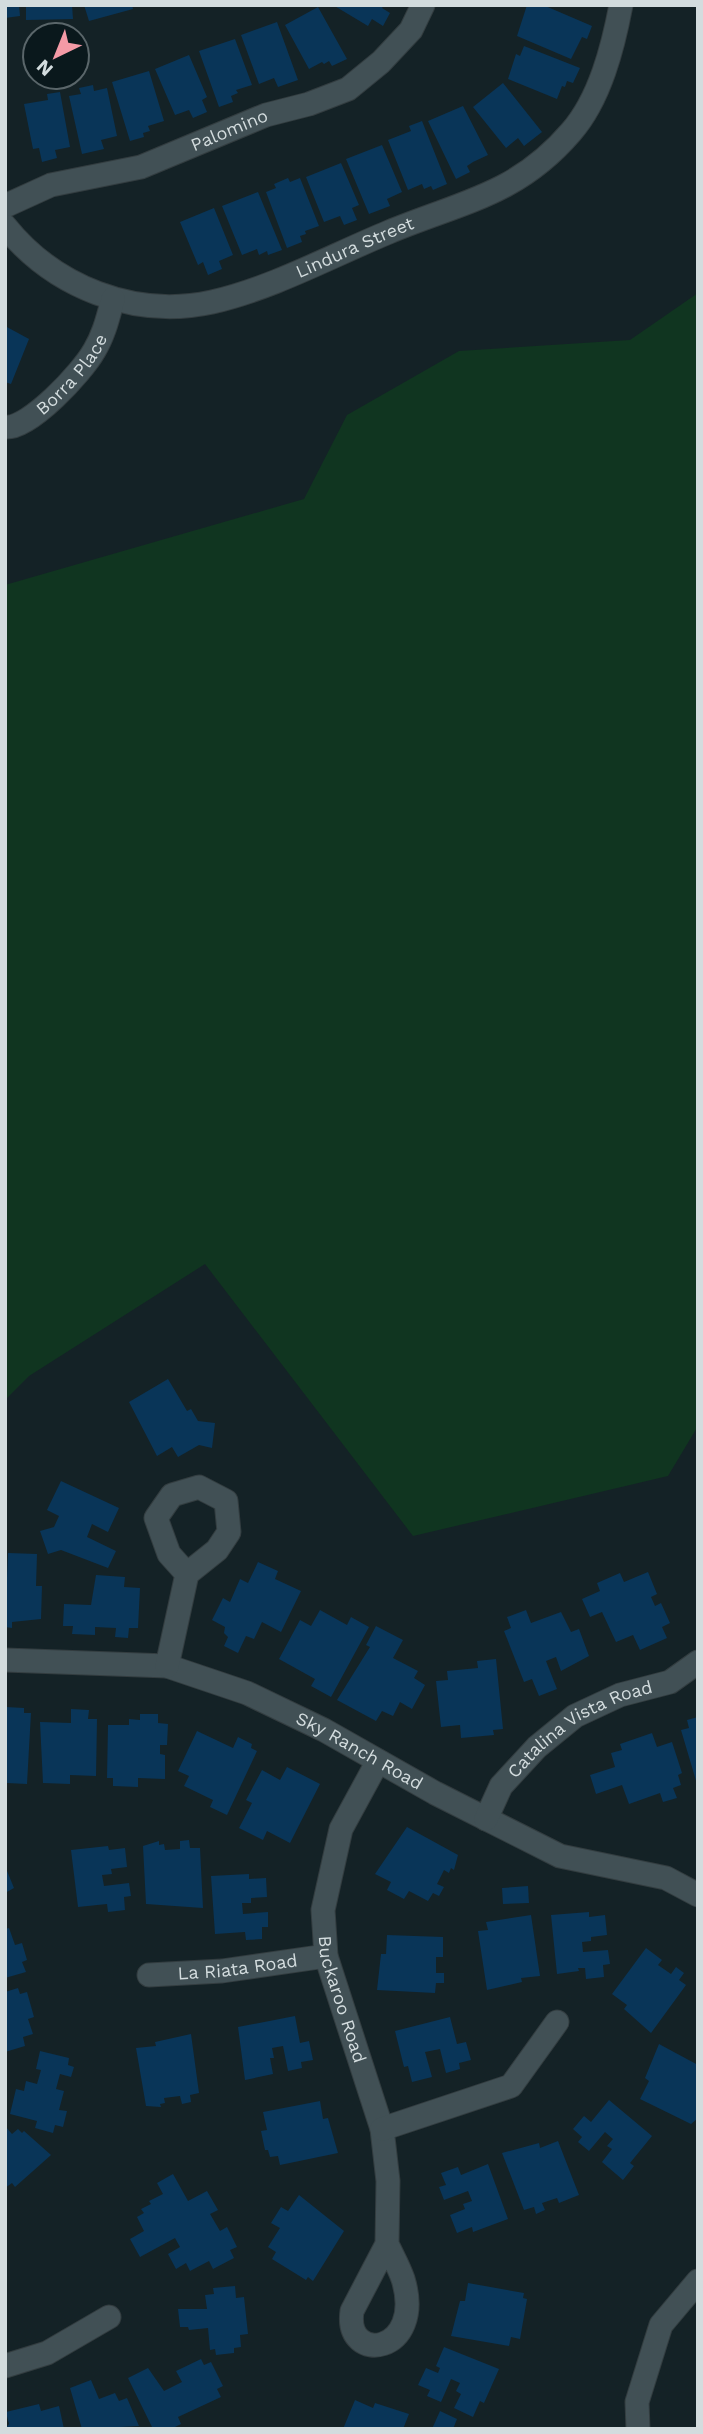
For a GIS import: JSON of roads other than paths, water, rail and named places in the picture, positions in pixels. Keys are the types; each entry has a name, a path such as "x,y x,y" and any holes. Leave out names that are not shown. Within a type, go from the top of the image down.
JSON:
{"street":[{"name":"Palomino","path":"5,206 51,185 141,167 266,115 309,104 348,89 381,62 411,30 423,5"},
{"name":"Lindura Street","path":"5,226 23,248 66,281 113,299 164,307 210,302 253,290 392,231 497,192 539,164 573,130 597,87 615,38 621,5"},
{"name":"Borra Place","path":"5,427 12,428 38,412 94,352 113,299"},
{"path":"167,1666 187,1574"},
{"name":"Sky Ranch Road","path":"5,1660 167,1666 247,1693 324,1730 486,1819 560,1856 666,1878 698,1895"},
{"name":"Catalina Vista Road","path":"486,1819 501,1786 537,1747 575,1716 620,1695 670,1682 698,1662"},
{"name":"Buckaroo Road","path":"378,1760 341,1829 331,1861 323,1910 326,1956 382,2129 388,2181 387,2244"},
{"name":"La Riata Road","path":"149,1975 222,1972 326,1956"},
{"path":"382,2129 511,2086 557,2022"},
{"path":"638,2429 637,2402 661,2325 698,2281"},
{"path":"5,2366 47,2353 109,2317"}]}
